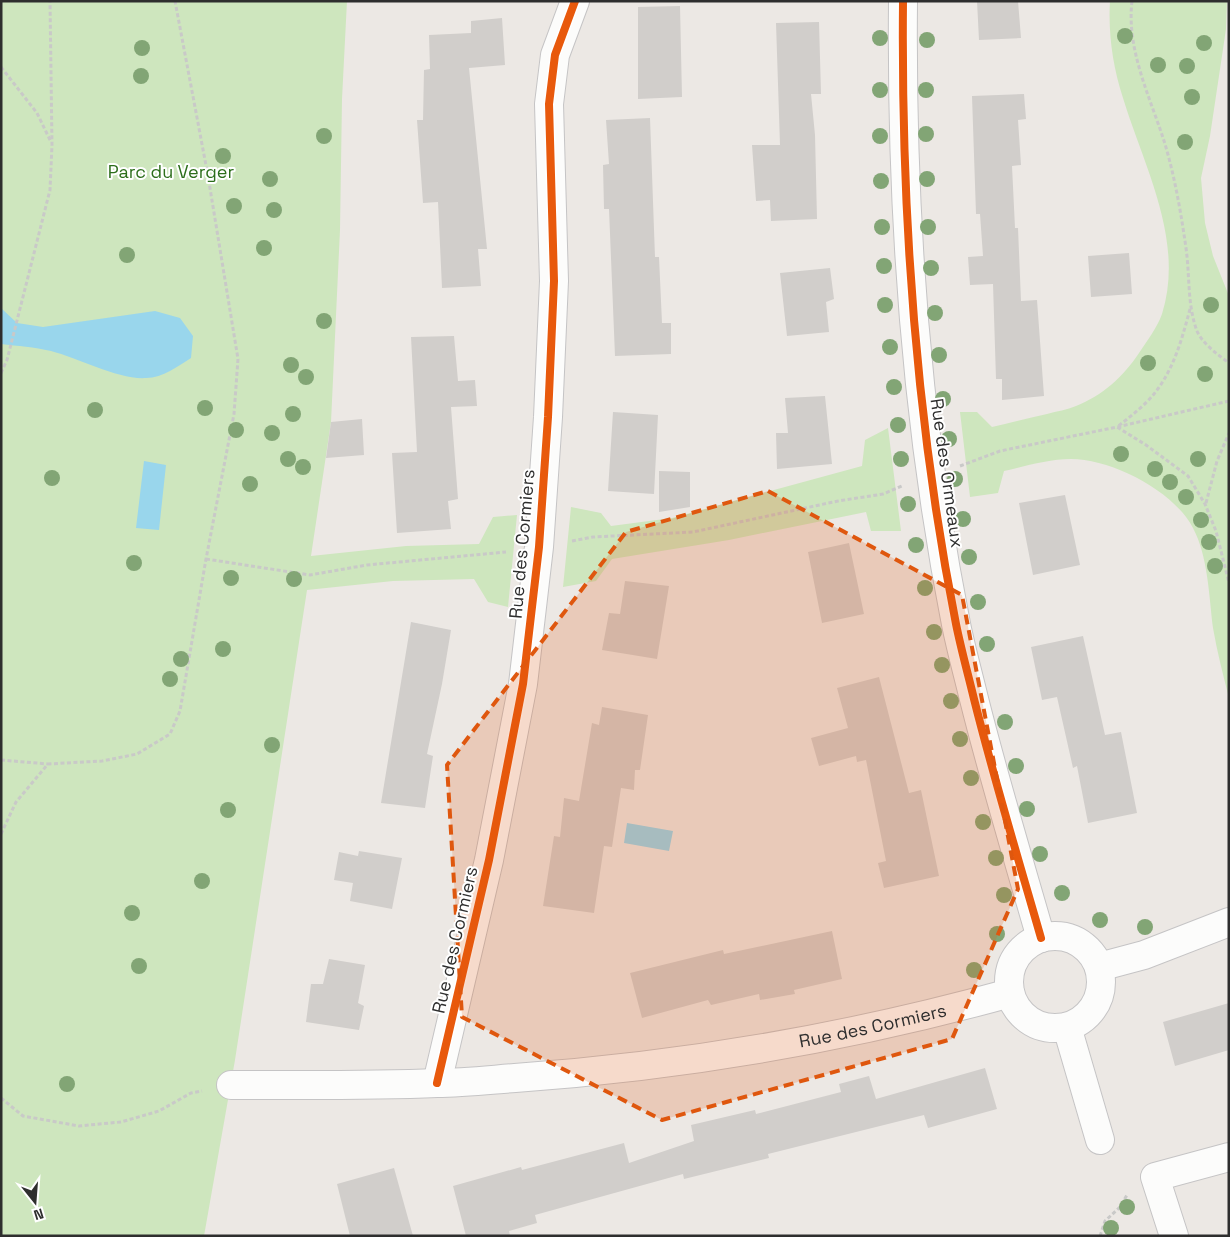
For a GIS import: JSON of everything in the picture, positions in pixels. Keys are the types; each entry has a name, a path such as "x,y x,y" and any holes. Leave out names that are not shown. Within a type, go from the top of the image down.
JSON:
{"street":[{"name":"Rue des Cormiers","path":"437,1084 489,860 523,684 539,547 548,417 554,281 549,104 555,55 575,1"},
{"name":"Rue des Ormeaux","path":"903,1 902,61 906,221 916,358 930,476 956,626 991,766 1041,938"},
{"path":"1099,967 1144,955 1229,922"},
{"path":"1056,936 1070,938 1082,944 1093,955 1099,967 1102,983 1099,997 1092,1011 1081,1021 1067,1027 1052,1029 1038,1026 1025,1018 1015,1007 1008,979 1012,966 1018,953 1029,944 1041,938 1056,936"},
{"name":"Rue des Cormiers","path":"231,1085 437,1084 574,1074 693,1059 826,1038 940,1013 1010,993"},
{"path":"1067,1027 1100,1140"},
{"path":"1174,1236 1156,1177 1229,1157"}],"path":[{"path":"1,373 7,360 50,190 52,145 50,1"},
{"path":"1,760 48,764 102,761 137,754 170,734 180,711 206,559 234,414 238,359 208,176 175,1"},
{"path":"1132,1 1130,15 1136,55 1165,146 1179,201 1186,251 1190,307 1198,333 1216,354 1229,363"},
{"path":"1,67 37,113 52,145"},
{"path":"1117,427 1154,394 1169,371 1181,344 1190,307"},
{"path":"206,559 310,575 367,565 489,555 593,537 693,532 838,501 883,494 1000,451 1117,427 1229,401"},
{"path":"1117,427 1146,445 1188,476 1206,504 1216,531 1229,583"},
{"path":"1206,504 1217,461 1229,433"},
{"path":"1,834 16,802 48,764"},
{"path":"1,1098 23,1116 79,1126 120,1122 159,1111 191,1093 231,1085"},
{"path":"1100,1236 1106,1220 1120,1207 1136,1182 1156,1177"}],"highlighted area":[{"path":"768,491 962,595 1018,889 952,1039 662,1120 462,1017 447,765 626,532"}],"green space":[{"name":"Parc du Verger","path":"1,1 347,1 342,99 340,230 331,422 311,556 406,546 479,544 493,517 517,515 508,607 488,602 474,579 393,581 307,590 235,1060 204,1236 1,1236"},
{"path":"1110,1 1227,1 1226,29 1210,136 1201,178 1205,223 1213,256 1229,296 1229,698 1213,628 1205,564 1198,539 1184,514 1157,490 1123,471 1105,465 1087,460 1063,459 1004,471 998,493 970,497 960,412 977,412 992,427 1066,409 1086,402 1112,384 1126,370 1152,334 1162,314 1168,286 1169,259 1165,231 1151,177 1116,74 1111,38"},
{"path":"888,428 901,531 871,531 866,512 729,540 612,559 596,581 563,587 571,507 601,513 611,526 672,518 862,466 865,440"}],"water":[{"path":"1,308 17,323 43,327 155,311 180,318 193,336 191,358 158,376 135,378 111,372 51,351 1,344"},
{"path":"144,461 166,465 159,530 136,528"},
{"path":"627,823 673,831 669,851 624,843"}],"building":[{"path":"977,1 1018,1 1021,38 979,40"},
{"path":"680,6 682,97 638,99 638,7"},
{"path":"502,18 505,65 469,68 487,249 478,249 481,286 442,288 438,202 423,203 417,120 423,120 424,70 430,69 429,35 471,33 471,21"},
{"path":"819,22 821,94 811,94 815,135 817,219 771,221 770,200 756,201 752,145 780,145 776,23"},
{"path":"1024,94 1026,119 1018,120 1021,165 1012,166 1015,228 1018,228 1021,301 1037,300 1044,396 1002,400 1002,379 996,379 993,284 970,285 968,257 983,256 980,214 976,214 972,96"},
{"path":"650,118 655,257 659,257 662,323 671,323 671,354 615,356 609,209 604,209 603,165 609,164 606,120"},
{"path":"1129,253 1132,294 1091,297 1088,256"},
{"path":"830,268 834,299 826,302 829,332 787,336 780,273"},
{"path":"454,336 458,381 475,380 477,406 451,407 458,499 448,501 451,529 397,533 392,453 417,452 411,337"},
{"path":"825,396 832,464 777,469 776,433 788,433 785,398"},
{"path":"613,412 658,415 654,494 608,491"},
{"path":"362,419 364,455 326,458 331,422"},
{"path":"659,471 690,472 690,507 659,512"},
{"path":"1065,495 1080,565 1033,575 1019,503"},
{"path":"849,543 864,614 822,623 808,552"},
{"path":"625,581 669,586 657,659 602,650 609,613 620,614"},
{"path":"411,622 451,630 427,754 433,756 425,808 381,803"},
{"path":"1083,636 1105,735 1121,732 1137,813 1088,823 1077,766 1073,768 1057,697 1042,700 1031,647"},
{"path":"879,677 909,793 921,790 939,876 884,888 878,863 886,861 866,760 857,762 856,756 819,766 811,738 848,728 837,688"},
{"path":"602,707 648,715 640,770 635,770 634,790 621,788 612,847 604,846 594,913 543,906 554,836 560,837 564,798 579,801 592,723 599,725"},
{"path":"359,851 402,858 392,909 350,901 353,883 334,880 339,852 358,856"},
{"path":"832,931 842,979 794,990 795,994 760,1000 759,994 711,1005 708,1000 642,1018 630,973 723,950 724,954"},
{"path":"329,959 365,965 358,1003 364,1006 359,1030 306,1022 311,984 323,984"},
{"path":"1229,1003 1229,1050 1175,1066 1163,1022"},
{"path":"985,1068 997,1109 928,1128 924,1115 768,1154 769,1158 684,1179 683,1174 535,1215 537,1223 509,1231 510,1236 466,1236 453,1186 521,1167 522,1170 624,1143 629,1163 694,1141 691,1125 755,1110 756,1114 841,1092 839,1084 869,1076 876,1099"},
{"path":"394,1168 413,1236 350,1236 337,1184"}],"cycle path":[{"path":"437,1083 489,860 523,684 539,547 548,417 554,281 549,104 555,55 575,1"},
{"path":"903,1 903,80 908,236 913,314 930,469 960,643 990,759 1041,938"}]}
